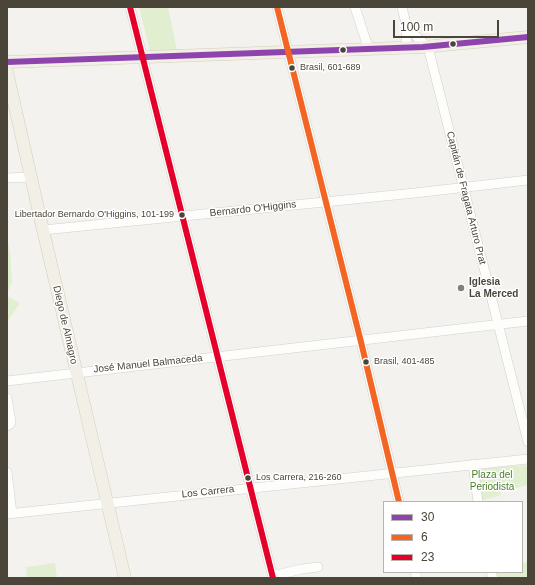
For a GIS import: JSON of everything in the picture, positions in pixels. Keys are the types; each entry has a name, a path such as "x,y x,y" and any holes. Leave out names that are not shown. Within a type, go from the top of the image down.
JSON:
{"main road":[{"path":"7,62 428,47 528,37"},
{"name":"Diego de Almagro","path":"7,75 106,503 125,578"}],"street":[{"path":"130,7 272,577 302,569 318,567"},
{"path":"277,7 399,501"},
{"path":"355,7 368,44"},
{"path":"402,7 407,28 406,48"},
{"path":"407,28 428,47"},
{"name":"Capitán de Fragata Arturo Prat","path":"428,47 528,442"},
{"path":"7,178 31,177"},
{"name":"Bernardo O'Higgins","path":"42,230 463,188 528,180"},
{"path":"498,324 528,321"},
{"name":"José Manuel Balmaceda","path":"7,381 498,324"},
{"path":"7,398 10,422 7,426"},
{"name":"Los Carrera","path":"9,513 528,459"},
{"path":"473,464 478,501"},
{"path":"7,472 9,513"}],"green space":[{"path":"139,7 168,7 177,50 150,51"},
{"path":"7,238 10,252 12,281 7,294"},
{"path":"7,296 20,303 7,322"},
{"name":"Plaza del Periodista","path":"528,466 528,485 500,492 501,495 480,501 478,469"},
{"path":"528,562 528,578 495,578 493,573 523,573 523,563"},
{"path":"55,563 57,578 27,578 26,567"}],"transit line":[{"name":"23","path":"130,7 273,578"},
{"name":"6","path":"277,7 361,342 399,501"},
{"name":"30","path":"7,62 423,47 528,37"}],"place":[{"name":"Brasil, 601-689","path":"292,68"},
{"name":"Libertador Bernardo O'Higgins, 101-199","path":"182,215"},
{"name":"Iglesia La Merced","path":"461,288"},
{"name":"Brasil, 401-485","path":"366,362"},
{"name":"Los Carrera, 216-260","path":"248,478"}]}
